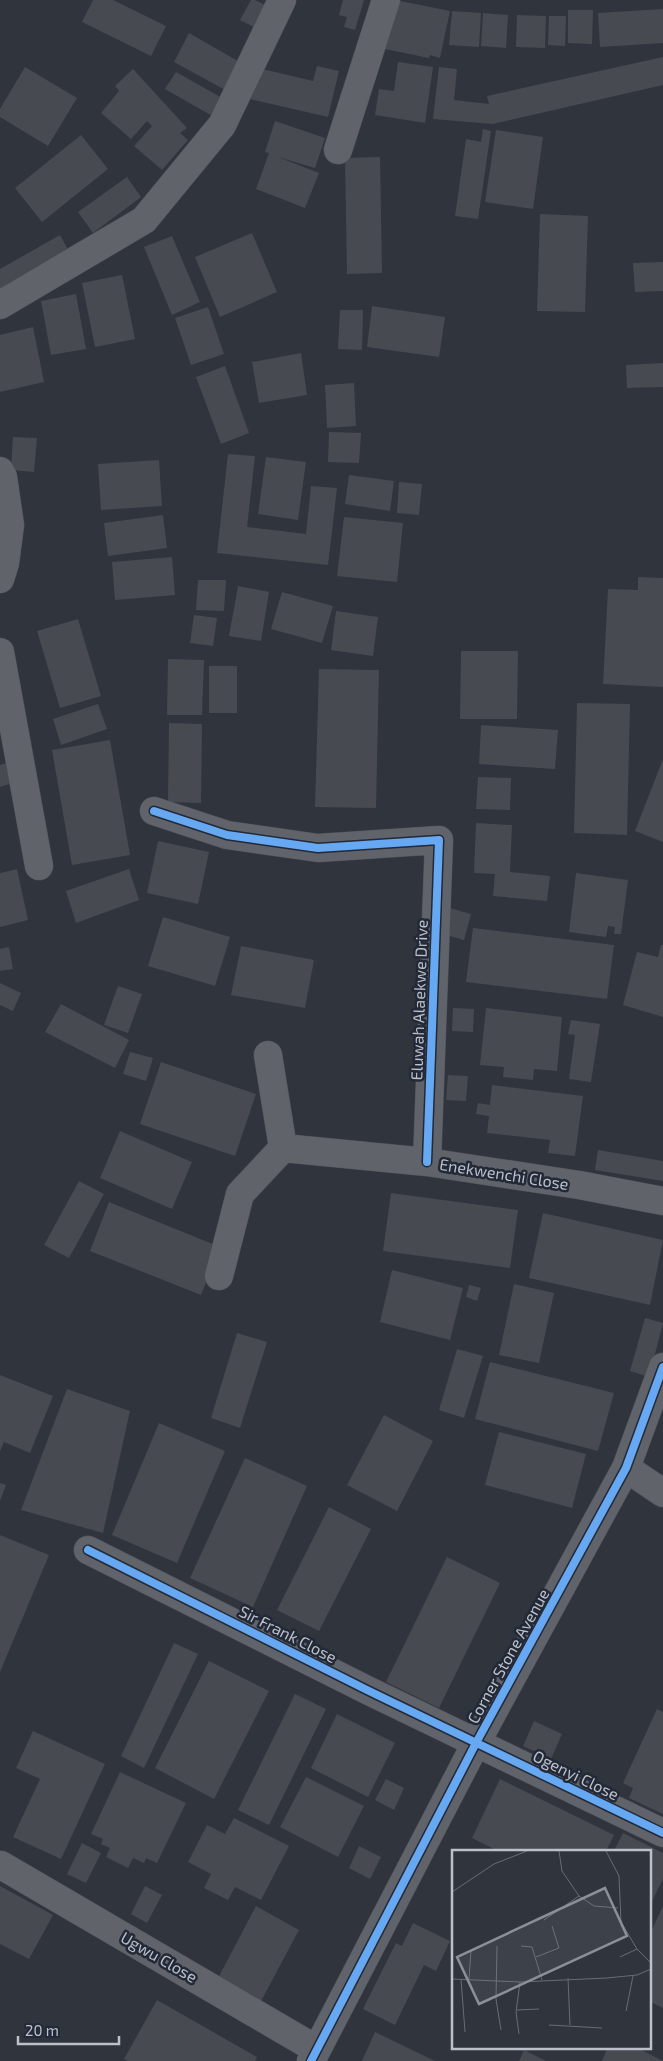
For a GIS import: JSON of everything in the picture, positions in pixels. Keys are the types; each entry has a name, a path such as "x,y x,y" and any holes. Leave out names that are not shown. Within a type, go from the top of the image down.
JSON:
{"street":[{"path":"0,305 144,220 222,125 282,0"},
{"path":"338,150 386,0"},
{"path":"0,471 3,477 10,526 5,563 0,579"},
{"path":"0,652 39,866"},
{"name":"Eluwah Alaekwe Drive","path":"154,811 227,835 318,848 439,840 427,1162"},
{"path":"219,1276 240,1194 283,1148 268,1055"},
{"name":"Enekwenchi Close","path":"283,1148 427,1162 578,1185 663,1201"},
{"name":"Corner Stone Avenue","path":"314,2055 476,1743 626,1468 663,1367"},
{"path":"626,1468 663,1492"},
{"name":"Sir Frank Close","path":"88,1550 476,1743"},
{"name":"Ogenyi Close","path":"476,1743 663,1833"},
{"name":"Ugwu Close","path":"1,1866 314,2055"}],"building":[{"path":"93,0 113,0 166,26 151,56 82,22"},
{"path":"251,0 271,8 260,30 240,20"},
{"path":"343,0 364,0 355,30 344,27 347,17 339,15"},
{"path":"395,0 450,11 440,58 430,55 429,58 385,49"},
{"path":"663,9 663,43 600,47 598,13"},
{"path":"568,10 593,10 592,44 568,43"},
{"path":"452,11 481,13 479,47 449,45"},
{"path":"483,13 508,15 506,48 481,46"},
{"path":"517,15 546,16 545,48 516,47"},
{"path":"549,16 566,16 565,46 548,45"},
{"path":"189,33 243,64 227,91 174,62"},
{"path":"663,57 663,85 493,124 433,119 439,67 457,69 454,100 489,104 487,96"},
{"path":"398,62 433,67 425,123 375,115 379,89 394,91"},
{"path":"317,66 339,71 328,117 250,99 258,68 313,81"},
{"path":"25,67 77,98 48,146 0,117 0,109"},
{"path":"133,69 187,128 180,133 188,140 162,170 134,146 152,126 147,121 131,139 101,113 119,91 115,86"},
{"path":"176,72 224,99 214,117 165,89"},
{"path":"275,121 325,138 315,168 278,157 319,173 305,208 256,189 269,153 265,152"},
{"path":"483,129 491,131 478,219 455,216 466,139 481,142"},
{"path":"496,130 543,137 533,209 485,202"},
{"path":"81,135 108,169 42,222 15,188"},
{"path":"380,157 382,273 347,274 345,158"},
{"path":"127,177 141,197 93,233 78,212"},
{"path":"540,214 588,216 585,312 537,311"},
{"path":"252,233 277,292 220,317 195,257"},
{"path":"60,235 72,257 0,297 0,269"},
{"path":"172,236 200,302 172,315 144,247"},
{"path":"663,262 663,291 635,292 633,263"},
{"path":"122,275 135,339 95,347 82,283"},
{"path":"76,294 86,349 51,355 41,301"},
{"path":"372,306 445,317 439,357 367,347"},
{"path":"208,307 224,354 191,365 175,318"},
{"path":"340,310 363,310 362,350 338,349"},
{"path":"33,327 44,382 0,392 0,335"},
{"path":"301,353 307,395 259,403 252,362"},
{"path":"663,363 663,387 627,388 626,365"},
{"path":"225,366 249,433 221,444 196,377"},
{"path":"354,383 356,426 327,428 325,385"},
{"path":"329,432 361,433 359,463 328,462"},
{"path":"13,437 37,438 34,472 11,470"},
{"path":"228,454 255,456 247,527 306,534 311,486 337,488 328,565 217,553"},
{"path":"266,457 306,462 298,520 258,514"},
{"path":"159,460 162,506 101,510 98,464"},
{"path":"349,475 394,481 390,511 345,504"},
{"path":"399,482 422,484 419,515 397,513"},
{"path":"163,515 167,548 108,556 104,523"},
{"path":"344,517 403,523 397,582 337,576"},
{"path":"172,557 175,595 115,600 112,562"},
{"path":"638,577 663,578 663,687 603,684 608,589 638,590"},
{"path":"198,580 226,580 224,611 196,610"},
{"path":"238,586 269,592 261,641 229,636"},
{"path":"282,592 333,606 322,643 271,629"},
{"path":"336,611 378,617 373,656 331,650"},
{"path":"194,615 217,618 213,646 190,643"},
{"path":"78,619 101,696 60,708 37,631"},
{"path":"461,651 518,651 517,719 460,719"},
{"path":"168,659 204,660 202,715 167,715"},
{"path":"209,666 237,666 237,713 209,713"},
{"path":"319,669 379,670 376,808 315,807"},
{"path":"577,703 630,704 627,835 574,833"},
{"path":"98,704 107,729 61,745 53,719"},
{"path":"169,723 202,724 201,803 168,802"},
{"path":"481,725 558,730 555,769 479,764"},
{"path":"110,740 130,855 72,865 52,750"},
{"path":"663,759 663,842 635,831"},
{"path":"14,761 19,781 0,787 0,765"},
{"path":"478,777 511,778 510,810 476,809"},
{"path":"476,823 512,825 510,872 550,876 547,901 493,896 495,874 474,873"},
{"path":"158,841 209,852 198,904 147,893"},
{"path":"17,869 28,920 0,927 0,873"},
{"path":"129,869 139,900 76,923 66,891"},
{"path":"576,873 628,880 621,934 614,934 615,927 608,926 606,937 569,932"},
{"path":"446,907 471,914 464,940 439,933"},
{"path":"163,917 230,937 215,986 148,966"},
{"path":"473,928 614,945 607,999 466,982"},
{"path":"661,945 663,945 663,1017 623,1005 637,952 658,957"},
{"path":"241,946 314,960 305,1008 231,995"},
{"path":"9,947 13,969 0,971 0,949"},
{"path":"0,983 21,993 13,1011 0,1005"},
{"path":"118,986 142,994 128,1033 104,1025"},
{"path":"61,1004 129,1040 115,1068 45,1032"},
{"path":"453,1008 474,1009 473,1032 452,1031"},
{"path":"486,1008 562,1017 557,1071 534,1069 533,1080 503,1077 504,1067 480,1065"},
{"path":"571,1020 600,1024 591,1082 569,1079 575,1035 568,1034"},
{"path":"130,1052 153,1058 146,1081 123,1074"},
{"path":"161,1062 256,1094 235,1156 140,1124"},
{"path":"448,1075 468,1076 466,1101 446,1100"},
{"path":"492,1085 583,1096 575,1156 548,1153 550,1140 487,1133 489,1116 476,1114 478,1103 490,1105"},
{"path":"120,1131 192,1162 172,1209 100,1178"},
{"path":"598,1150 663,1161 663,1181 595,1170"},
{"path":"79,1181 104,1194 69,1258 44,1245"},
{"path":"391,1193 518,1210 510,1268 383,1251"},
{"path":"109,1202 220,1247 201,1295 90,1251"},
{"path":"543,1213 663,1240 650,1305 529,1278"},
{"path":"392,1270 463,1288 450,1340 380,1322"},
{"path":"514,1284 554,1293 539,1363 499,1355"},
{"path":"469,1285 481,1288 477,1301 466,1297"},
{"path":"645,1318 663,1323 649,1377 630,1371"},
{"path":"237,1333 267,1342 240,1428 211,1418"},
{"path":"457,1349 483,1356 464,1418 439,1410"},
{"path":"490,1362 614,1393 598,1451 475,1419"},
{"path":"0,1375 53,1396 30,1453 4,1442 0,1451"},
{"path":"67,1389 130,1411 103,1533 21,1510"},
{"path":"384,1415 433,1441 397,1511 347,1485"},
{"path":"159,1423 225,1451 177,1563 112,1535"},
{"path":"499,1432 586,1454 572,1508 485,1485"},
{"path":"245,1458 307,1486 253,1607 190,1578"},
{"path":"0,1483 6,1485 0,1501"},
{"path":"329,1507 371,1529 319,1631 277,1610"},
{"path":"0,1535 49,1555 0,1672"},
{"path":"447,1557 500,1583 439,1708 386,1682"},
{"path":"174,1643 198,1654 144,1768 121,1756"},
{"path":"209,1661 269,1691 214,1799 155,1768"},
{"path":"295,1694 326,1709 269,1825 238,1810"},
{"path":"657,1709 663,1712 663,1814 629,1798 633,1788 623,1783"},
{"path":"337,1714 395,1743 368,1797 311,1768"},
{"path":"534,1721 562,1734 551,1759 523,1746"},
{"path":"33,1731 105,1764 61,1859 13,1837 40,1779 16,1768"},
{"path":"120,1772 186,1803 157,1863 146,1858 144,1863 133,1858 128,1868 106,1857 110,1848 101,1844 103,1839 91,1834"},
{"path":"306,1777 364,1806 338,1857 280,1827"},
{"path":"386,1779 404,1788 394,1810 375,1800"},
{"path":"500,1779 614,1835 606,1850 496,1850 472,1838"},
{"path":"234,1818 289,1846 261,1900 235,1887 228,1900 204,1888 211,1874 188,1862 207,1825 225,1834"},
{"path":"623,1833 663,1853 663,1879 650,1905 650,1850 614,1850"},
{"path":"82,1843 101,1853 86,1883 67,1874"},
{"path":"359,1846 381,1857 370,1879 349,1868"},
{"path":"0,1886 53,1915 29,1959 0,1944"},
{"path":"145,1886 162,1895 147,1923 131,1914"},
{"path":"256,1906 299,1930 260,2003 217,1980"},
{"path":"663,1906 663,2008 650,2002 650,1934"},
{"path":"413,1923 450,1941 436,1971 424,1965 395,2025 363,2009 396,1943 402,1946"},
{"path":"157,2000 257,2057 255,2061 128,2061 124,2059"},
{"path":"375,2032 435,2061 362,2061"},
{"path":"608,2048 638,2048 663,2061 602,2061"},
{"path":"524,2050 546,2061 519,2061"}],"cycle path":[{"path":"154,811 227,835 318,848 439,840 427,1162"},
{"path":"311,2061 476,1743 626,1468 663,1367"},
{"path":"88,1550 369,1691 663,1833"}]}
